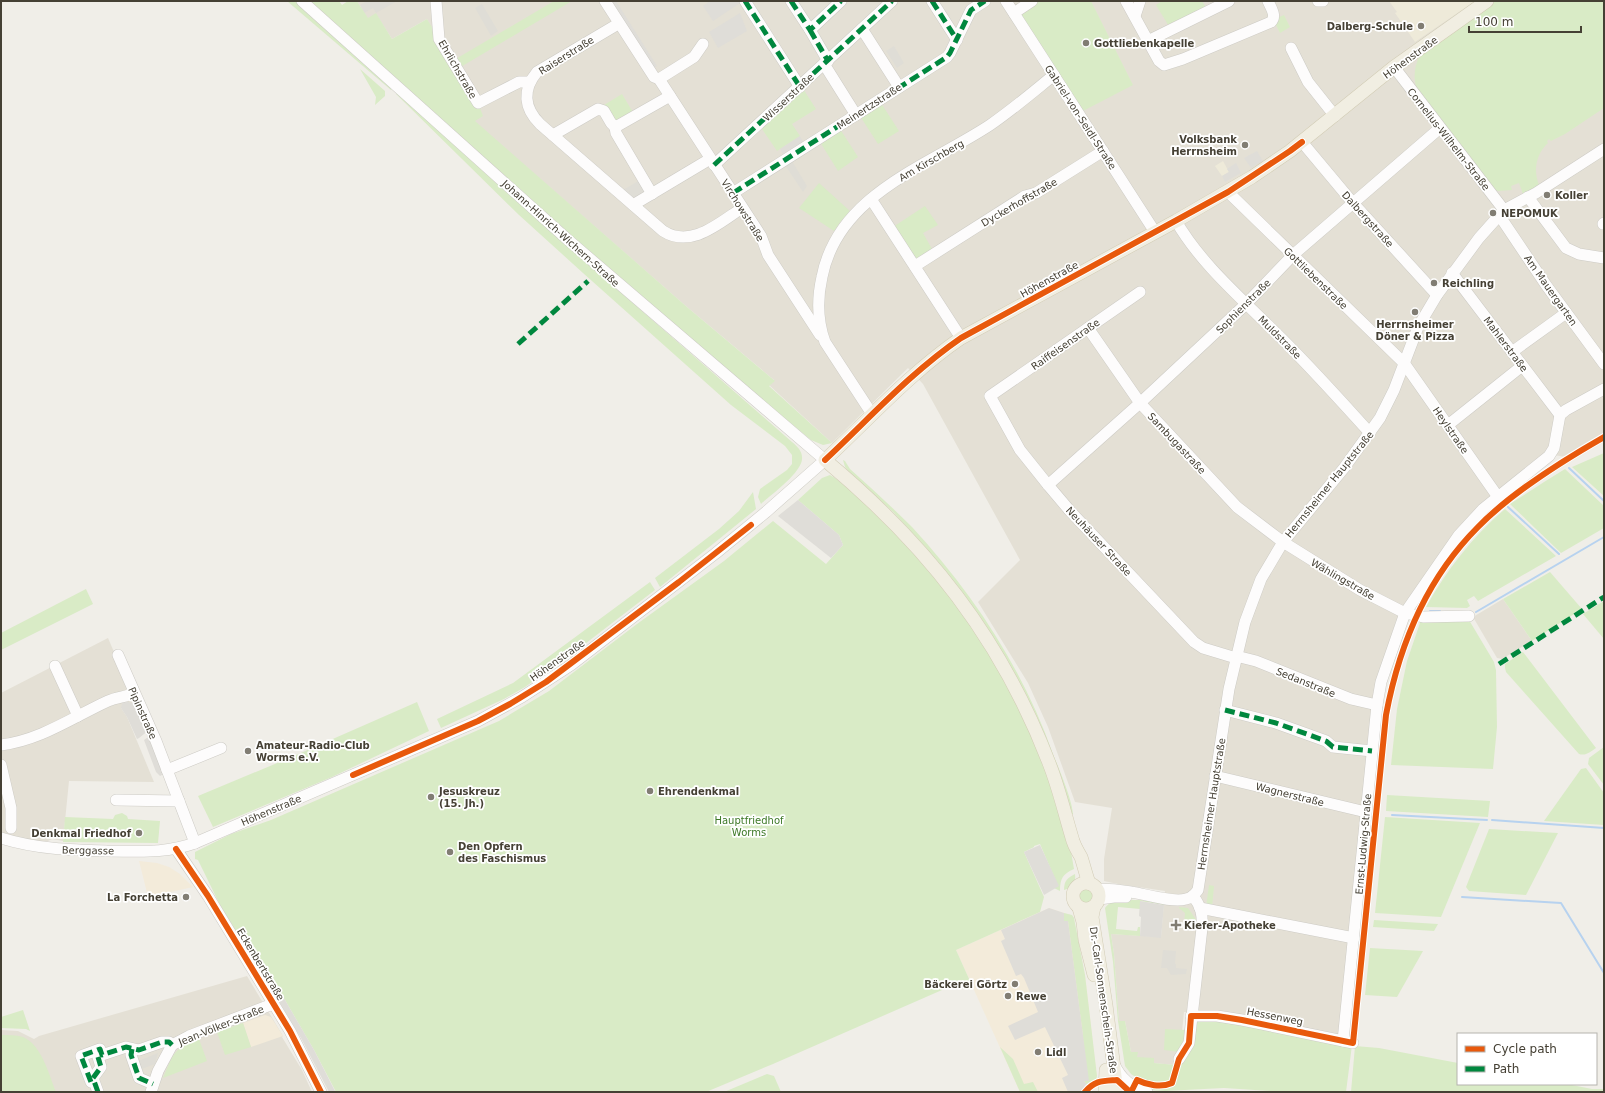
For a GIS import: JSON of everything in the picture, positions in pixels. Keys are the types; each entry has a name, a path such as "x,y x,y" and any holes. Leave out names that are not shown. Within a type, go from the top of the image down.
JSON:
{"main road":[{"name":"Höhenstraße","path":"825,460 915,373 961,338 1228,192 1290,151 1394,67 1487,1"},
{"name":"Dr.-Carl-Sonnenschein-Straße","path":"825,460 874,503 913,543 948,583 986,637 1022,700 1045,752 1060,794 1074,843 1081,858 1091,893 1092,917 1101,966 1117,1092"},
{"name":"Dr.-Carl-Sonnenschein-Straße","path":"1091,893 1072,894 1072,899 1079,908 1083,922 1084,940 1094,978 1106,1086"},
{"path":"1079,908 1084,910 1091,893"}],"street":[{"name":"Johann-Hinrich-Wichern-Straße","path":"302,1 567,239 825,460"},
{"name":"Ehrlichstraße","path":"436,1 439,39 478,103 519,82 530,82"},
{"name":"Virchowstraße","path":"605,1 618,24 638,50 654,77 659,79 761,236 768,255 825,342"},
{"path":"745,1 800,87"},
{"path":"791,1 810,30 856,115"},
{"name":"Wisserstraße","path":"712,162 800,87 892,1"},
{"path":"932,1 957,40"},
{"name":"Meinertzstraße","path":"733,193 947,57 971,10 985,1"},
{"name":"Gabriel-von-Seidl-Straße","path":"1006,1 1156,232"},
{"path":"1014,13 1032,1"},
{"path":"1126,1 1160,63 1166,65 1271,22 1274,18 1274,14 1268,1"},
{"path":"1135,16 1140,1"},
{"path":"1148,41 1229,1"},
{"path":"1318,1 1323,1"},
{"path":"810,30 835,3"},
{"name":"Raiserstraße","path":"618,24 537,72 530,82 526,97 530,112 540,124 668,234 684,238 698,235 742,208"},
{"path":"862,29 899,87"},
{"path":"659,79 694,57 703,44"},
{"path":"1291,48 1308,82 1335,116"},
{"name":"Cornelius-Wilhelm-Straße","path":"1394,67 1501,212"},
{"name":"Am Kirschberg","path":"872,414 825,342 820,324 818,302 819,290 826,260 838,236 852,218 871,199 910,171 990,126 1054,75"},
{"path":"615,127 670,96"},
{"path":"553,135 598,109 604,111 615,127 616,133 652,194"},
{"name":"Sophienstraße","path":"1048,485 1140,403 1246,304 1293,255 1440,128"},
{"name":"Dalbergstraße","path":"1302,142 1353,203 1437,295"},
{"name":"Herrnsheimer Hauptstraße","path":"1193,896 1198,890 1225,710 1236,657 1251,602 1261,580 1283,542 1336,479 1387,407 1418,327 1437,295 1471,248 1501,212 1528,197 1604,149"},
{"name":"Dyckerhoffstraße","path":"915,266 1025,196 1036,193 1103,151"},
{"path":"633,205 712,162"},
{"name":"Gottliebenstraße","path":"1228,192 1404,363"},
{"path":"1528,197 1566,248 1579,254 1604,258"},
{"path":"871,199 961,338"},
{"name":"Am Mauergarten","path":"1501,212 1566,313 1604,364"},
{"name":"Muldstraße","path":"1176,221 1192,246 1246,304 1308,366 1370,433"},
{"name":"Mahlerstraße","path":"1452,273 1560,415"},
{"name":"Raiffeisenstraße","path":"990,396 1140,292"},
{"path":"1512,352 1566,313"},
{"name":"Sambugastraße","path":"1088,328 1140,403 1237,507 1283,542"},
{"name":"Heylstraße","path":"1404,363 1498,497"},
{"path":"1448,425 1522,366"},
{"path":"1560,415 1566,410 1604,389"},
{"name":"Neuhäuser Straße","path":"990,396 1020,450 1070,511 1194,642 1203,648 1236,657"},
{"name":"Ernst-Ludwig-Straße","path":"1348,1042 1354,938 1372,751 1381,682 1405,613 1459,535 1483,509 1552,452 1560,415"},
{"name":"Höhenstraße","path":"176,849 195,843 478,721 522,697 571,665 679,582 751,524 825,460"},
{"name":"Wählingstraße","path":"1283,542 1360,590 1405,613 1423,616 1469,616"},
{"name":"Pipinstraße","path":"118,656 167,770 195,843"},
{"name":"Sedanstraße","path":"1236,657 1256,661 1351,699 1377,705"},
{"path":"55,666 78,716"},
{"path":"1,745 32,739 108,701 124,698 134,693"},
{"path":"1225,710 1253,716 1326,740 1333,747 1372,751"},
{"path":"167,770 221,748"},
{"path":"1,765 11,808 11,828"},
{"name":"Wagnerstraße","path":"1215,776 1366,812"},
{"path":"116,800 179,801"},
{"name":"Berggasse","path":"1,838 18,844 53,849 156,852 176,849"},
{"name":"Eckenbertstraße","path":"176,849 208,896 296,1042 321,1092"},
{"path":"1091,893 1114,897 1148,896 1179,900 1185,900 1193,896 1200,908 1202,928 1189,1043 1179,1059"},
{"path":"1200,908 1354,938"},
{"name":"Jean-Völker-Straße","path":"152,1088 163,1061 172,1045 189,1036 273,1004"},
{"name":"Hessenweg","path":"1191,1016 1217,1016 1242,1020 1348,1042"},
{"path":"100,1056 126,1047 139,1050 162,1042 169,1042 172,1045"},
{"path":"132,1048 131,1055 140,1078 152,1088"},
{"path":"100,1049 101,1067 93,1079 90,1082 81,1056 100,1049"},
{"path":"1114,1064 1126,1082 1147,1092"},
{"path":"93,1079 98,1092"}],"shaded area":[{"path":"357,1 1604,1 1604,434 1565,457 1544,453 1488,500 1457,529 1407,602 1396,621 1377,681 1338,1036 1184,1012 1180,1052 1176,1065 1153,1063 1137,1057 1131,1052 1125,1021 1119,1021 1111,934 1161,937 1165,891 1104,881 1104,859 1112,808 1075,802 1048,727 1028,683 978,602 1020,560 923,384 908,368 832,443 769,385 774,380 687,307 474,121 427,19 392,39 376,14 368,19"},
{"path":"367,1 397,1 376,13 373,8 364,13 360,5"},
{"path":"610,1 616,1 657,66 653,68"},
{"path":"710,1 738,1 740,3 713,21 703,6"},
{"name":"Dalberg-Schule","path":"1389,1 1475,1 1415,42 1395,13 1397,12"},
{"path":"482,4 498,31 491,36 475,8"},
{"path":"740,13 747,31 718,48 709,32"},
{"path":"894,46 904,63 897,68 886,51"},
{"path":"800,136 804,143 784,156 780,149"},
{"path":"1257,151 1263,161 1251,168 1244,158"},
{"path":"792,161 807,186 803,192 785,165"},
{"path":"1223,161 1229,172 1222,176 1215,166"},
{"path":"1236,163 1241,173 1225,182 1222,176 1229,172 1227,169"},
{"path":"640,180 649,193 632,199 623,190"},
{"path":"798,500 839,535 843,545 831,558 778,516"},
{"path":"1503,599 1532,641 1502,659 1497,658 1473,617"},
{"path":"108,638 138,708 121,708 127,717 154,782 69,781 63,841 52,839 42,844 1,832 1,693"},
{"path":"123,701 136,704 149,730 137,739 127,717 121,708"},
{"path":"151,735 164,774 160,776 156,772 144,740"},
{"path":"1040,845 1059,886 1044,895 1024,852"},
{"path":"139,861 157,863 169,867 180,874 193,887 148,897"},
{"path":"1140,901 1164,905 1161,938 1140,936"},
{"path":"1049,908 1073,916 1085,975 1097,1078 1083,1092 1020,1092 956,950"},
{"path":"1049,908 1064,913 1064,921 1068,921 1089,1081 1084,1081 1088,1086 1083,1092 1068,1092 1062,1078 1068,1075 1045,1027 1015,1040 1008,1026 1038,1012 1024,978 1021,974 1016,976 1001,941 1005,939 1001,930"},
{"path":"246,942 279,995 281,994 285,1000 314,1050 335,1091 329,1092 301,1038 244,943"},
{"path":"1163,950 1176,951 1176,968 1187,969 1186,974 1171,975 1167,968 1161,968"},
{"path":"247,976 283,1036 282,1037 302,1070 312,1092 1,1092 1,1030 18,1031 34,1039 39,1036"},
{"path":"265,1015 271,1017 283,1036 251,1047 243,1023"},
{"path":"158,1053 155,1064 139,1070 136,1062"}],"green space":[{"path":"287,1 296,1 393,87 391,90"},
{"path":"309,1 339,1 342,5 348,1 357,1 368,18 376,13 392,39 427,19 478,103 483,116 475,121 687,307 775,381 769,386 832,443 823,445 811,440 739,381 553,220"},
{"path":"554,1 572,1 459,68 454,60"},
{"path":"1036,1 1091,1 1133,85 1083,111 1021,16 1022,10"},
{"path":"1162,1 1202,1 1207,9 1170,28 1156,5"},
{"path":"1494,1 1604,1 1604,108 1565,134 1551,141 1549,139 1547,141 1548,143 1538,157 1537,162 1536,174 1539,185 1523,194 1519,183 1511,186 1512,190 1498,191 1490,187 1417,90 1415,81 1416,64 1420,55"},
{"path":"1284,15 1290,27 1280,33 1275,23 1277,18"},
{"path":"360,69 385,91 385,96 375,105 376,97"},
{"path":"802,87 816,109 792,124 800,136 777,151 760,126"},
{"path":"398,93 642,311 796,445 802,457 798,469 793,475 761,504 758,497 760,489 787,470 792,464 792,455 785,446 731,405 519,215 396,94"},
{"path":"622,94 634,114 614,122 604,105"},
{"path":"881,103 899,131 878,144 860,116"},
{"path":"840,129 858,157 838,171 820,142"},
{"path":"819,183 851,212 841,221 834,231 799,208"},
{"path":"925,206 938,225 923,233 932,249 917,259 913,258 893,227"},
{"path":"1604,453 1604,496 1572,467"},
{"path":"843,460 850,469 912,527 956,578 976,605 1011,662 1027,692 1065,784 1073,814 1070,814 1055,766 925,547 893,512 849,472 845,467"},
{"path":"1565,469 1604,506 1604,528 1561,553 1510,504"},
{"name":"Hauptfriedhof Worms","path":"830,475 850,490 884,521 916,555 978,631 1035,737 1070,846 1074,869 1063,877 1060,891 1054,888 1058,886 1040,844 1034,846 1024,852 1044,897 1040,912 956,950 970,981 958,983 706,1092 336,1092 285,1000 281,994 279,995 245,940 242,941 220,905 198,860 195,859 195,852 231,834 271,820 499,721 549,691 637,624 724,561 773,521 826,564 843,545 839,535 798,500 822,478"},
{"path":"753,492 756,509 660,587 655,578 719,529 739,511"},
{"path":"1505,509 1556,556 1478,601 1474,596 1467,600 1470,606 1467,608 1426,607 1461,555 1482,531"},
{"path":"1550,572 1582,609 1532,641 1503,599"},
{"path":"650,582 655,590 568,657 525,687 504,699 441,728 437,719 513,683"},
{"path":"86,589 93,604 1,650 1,633"},
{"path":"1604,601 1604,639 1583,614"},
{"path":"1421,620 1469,620 1494,662 1496,670 1497,727 1493,769 1391,765 1397,709 1407,661"},
{"path":"1523,652 1596,748 1586,754 1579,754 1506,672 1505,664"},
{"path":"417,702 429,731 332,777 213,827 198,796"},
{"path":"1604,747 1604,785 1588,764 1589,758"},
{"path":"1586,768 1604,793 1604,825 1544,821 1581,769"},
{"path":"1387,795 1490,801 1488,817 1386,811"},
{"path":"122,813 127,816 128,819 160,821 158,843 63,842 65,817 113,819 115,815"},
{"path":"1385,817 1480,823 1441,917 1375,913"},
{"path":"1489,829 1558,833 1526,895 1469,891 1466,887"},
{"path":"1075,874 1073,884 1070,888 1064,890 1066,880"},
{"path":"1209,885 1214,886 1212,908 1206,907"},
{"path":"1087,887 1093,890 1096,896 1093,902 1087,905 1081,902 1078,896 1081,890"},
{"path":"1140,900 1164,903 1164,905 1140,901 1140,909 1118,907 1116,929 1137,931 1138,927 1140,927 1140,936 1111,934 1119,1021 1125,1021 1131,1052 1138,1052 1137,1057 1154,1058 1154,1063 1176,1065 1172,1082 1166,1084 1154,1084 1142,1081 1131,1074 1125,1066 1118,1021 1113,962 1105,908 1108,904 1116,901"},
{"path":"1179,907 1188,908 1197,921 1186,920 1184,924 1185,913"},
{"path":"1064,913 1072,915 1074,918 1085,975 1097,1076 1096,1080 1088,1086 1084,1081 1083,1036 1068,921 1064,921"},
{"path":"1374,920 1438,924 1434,931 1373,927"},
{"path":"1370,948 1423,951 1397,997 1365,995"},
{"path":"23,1010 30,1031 26,1029 1,1028 1,1017"},
{"path":"1218,1019 1352,1045 1346,1092 1270,1091 1224,1088 1165,1091 1150,1090 1138,1084 1154,1087 1166,1087 1174,1083 1195,1021"},
{"path":"243,1023 251,1047 225,1055 217,1032"},
{"path":"1165,1029 1186,1030 1185,1047 1180,1047 1180,1052 1164,1050"},
{"path":"1,1035 15,1035 30,1041 40,1053 56,1092 1,1092"},
{"path":"199,1039 207,1061 163,1078 175,1053 184,1046"},
{"path":"1355,1046 1379,1048 1457,1063 1457,1085 1572,1085 1592,1089 1604,1089 1604,1092 1351,1092"},
{"path":"1000,1047 1013,1059 1024,1084 1033,1082 1038,1092 1020,1092"},
{"path":"767,1074 774,1076 781,1092 724,1092"}],"waterway":[{"path":"1569,468 1604,501"},
{"path":"1508,507 1559,554"},
{"path":"1476,612 1604,537"},
{"path":"1430,611 1440,611"},
{"path":"1392,815 1487,820"},
{"path":"1492,820 1604,828"},
{"path":"1462,897 1561,903 1604,973"}],"marked path":[{"path":"745,1 800,87"},
{"path":"791,1 810,30 841,1"},
{"path":"714,165 892,1"},
{"path":"932,1 957,40"},
{"path":"733,193 947,57 971,10 985,1"},
{"path":"810,30 828,61"},
{"path":"518,344 588,281"},
{"path":"1499,664 1604,597"},
{"path":"1225,710 1276,723 1326,741 1333,747 1372,751"},
{"path":"98,1092 94,1081 91,1082 81,1056 100,1049 102,1055 126,1047 139,1050 162,1042 169,1042 172,1045"},
{"path":"132,1049 131,1055 139,1078 153,1084"},
{"path":"93,1078 101,1067 98,1057"}],"cycle path":[{"path":"825,460 907,381 961,338 1228,192 1302,142"},
{"path":"1131,1092 1137,1080 1154,1085 1168,1085 1172,1083 1179,1059 1189,1043 1191,1016 1217,1016 1242,1020 1353,1043 1386,715 1407,639 1418,614 1444,568 1478,527 1491,514 1522,489 1571,456 1604,437"},
{"path":"353,775 478,721 546,682 679,582 751,525"},
{"path":"176,849 208,896 290,1031 321,1092"},
{"path":"1085,1092 1096,1083 1117,1080 1130,1092"}],"place":[{"name":"Dalberg-Schule","path":"1421,26"},
{"name":"Gottliebenkapelle","path":"1086,43"},
{"name":"Volksbank Herrnsheim","path":"1245,145"},
{"name":"Koller","path":"1547,195"},
{"name":"NEPOMUK","path":"1493,213"},
{"name":"Reichling","path":"1434,283"},
{"name":"Herrnsheimer Döner & Pizza","path":"1415,312"},
{"name":"Amateur-Radio-Club Worms e.V.","path":"248,751"},
{"name":"Ehrendenkmal","path":"650,791"},
{"name":"Jesuskreuz (15. Jh.)","path":"431,797"},
{"name":"Denkmal Friedhof","path":"139,833"},
{"name":"Den Opfern des Faschismus","path":"450,852"},
{"name":"La Forchetta","path":"186,897"},
{"name":"Kiefer-Apotheke","path":"1176,925"},
{"name":"Bäckerei Görtz","path":"1015,984"},
{"name":"Rewe","path":"1008,996"},
{"name":"Lidl","path":"1038,1052"}]}
